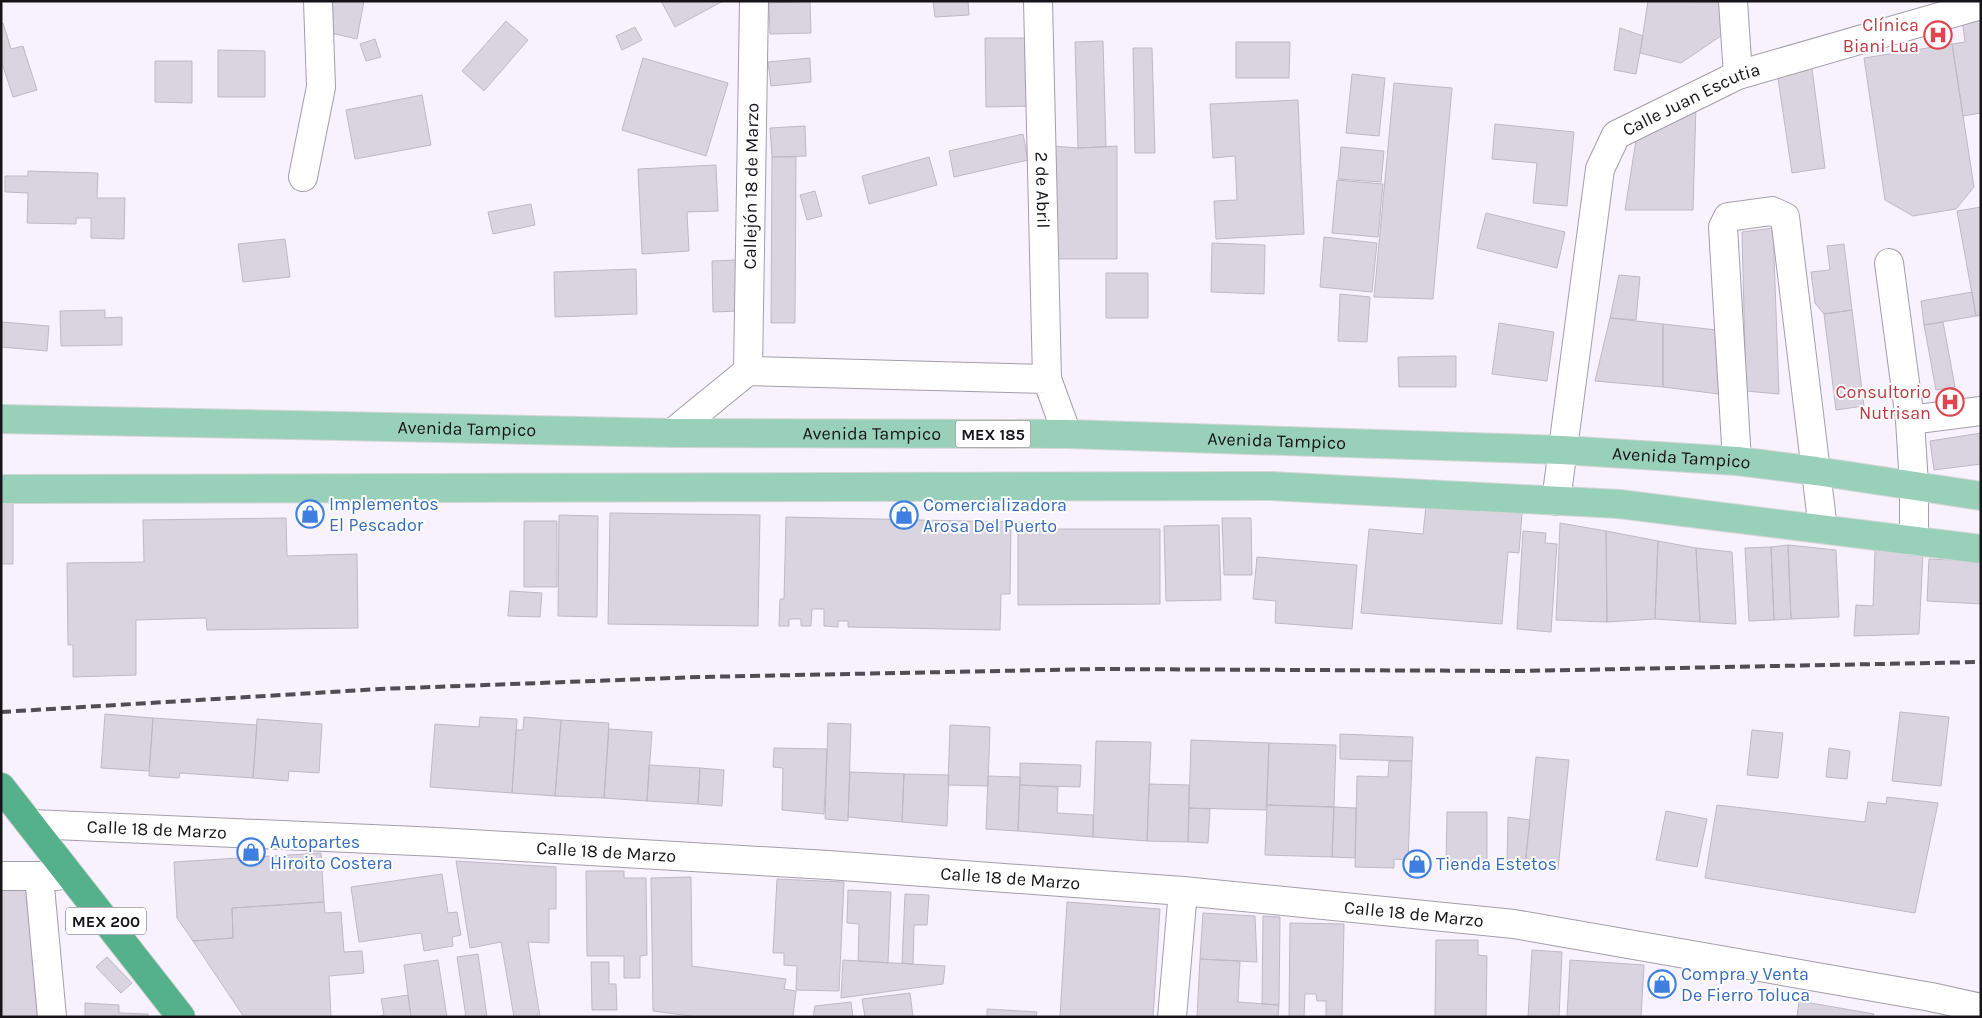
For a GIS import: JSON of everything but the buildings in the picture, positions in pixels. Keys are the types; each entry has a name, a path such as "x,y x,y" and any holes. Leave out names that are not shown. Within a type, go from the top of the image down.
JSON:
{"highway":[{"name":"MEX 200","path":"1,788 32,824 181,1017"}],"main road":[{"name":"Avenida Tampico","path":"1,419 672,433 1067,434 1562,450 1737,461 1981,496"},
{"path":"1,489 1271,486 1619,504 1981,549"}],"street":[{"path":"303,177 321,87 318,1"},
{"name":"Callejón 18 de Marzo","path":"748,371 754,1"},
{"name":"2 de Abril","path":"1038,1 1046,378 1067,434"},
{"path":"1733,1 1738,75"},
{"name":"Calle Juan Escutia","path":"1556,500 1600,169 1616,135 1738,75 1981,5"},
{"path":"1737,461 1723,227 1728,218 1772,212 1785,218 1823,529"},
{"path":"1889,262 1910,420 1914,486 1914,541"},
{"path":"672,433 748,371 1046,378"},
{"path":"1910,420 1981,411"},
{"name":"Calle 18 de Marzo","path":"32,824 448,842 828,865 1183,891 1514,924 1929,1007 1981,1008"},
{"path":"1,876 72,877"},
{"path":"40,876 52,1017"},
{"path":"1172,1017 1183,891"}],"railway":[{"path":"1,712 380,689 699,677 1097,669 1520,671 1981,662"}],"place":[{"name":"Clínica Biani Lua","path":"1938,35"},
{"name":"Consultorio Nutrisan","path":"1950,402"},
{"name":"Implementos El Pescador","path":"310,514"},
{"name":"Comercializadora Arosa Del Puerto","path":"904,515"},
{"name":"Autopartes Hiroito Costera","path":"251,852"},
{"name":"Tienda Estetos","path":"1417,864"},
{"name":"Compra y Venta De Fierro Toluca","path":"1662,984"}]}
